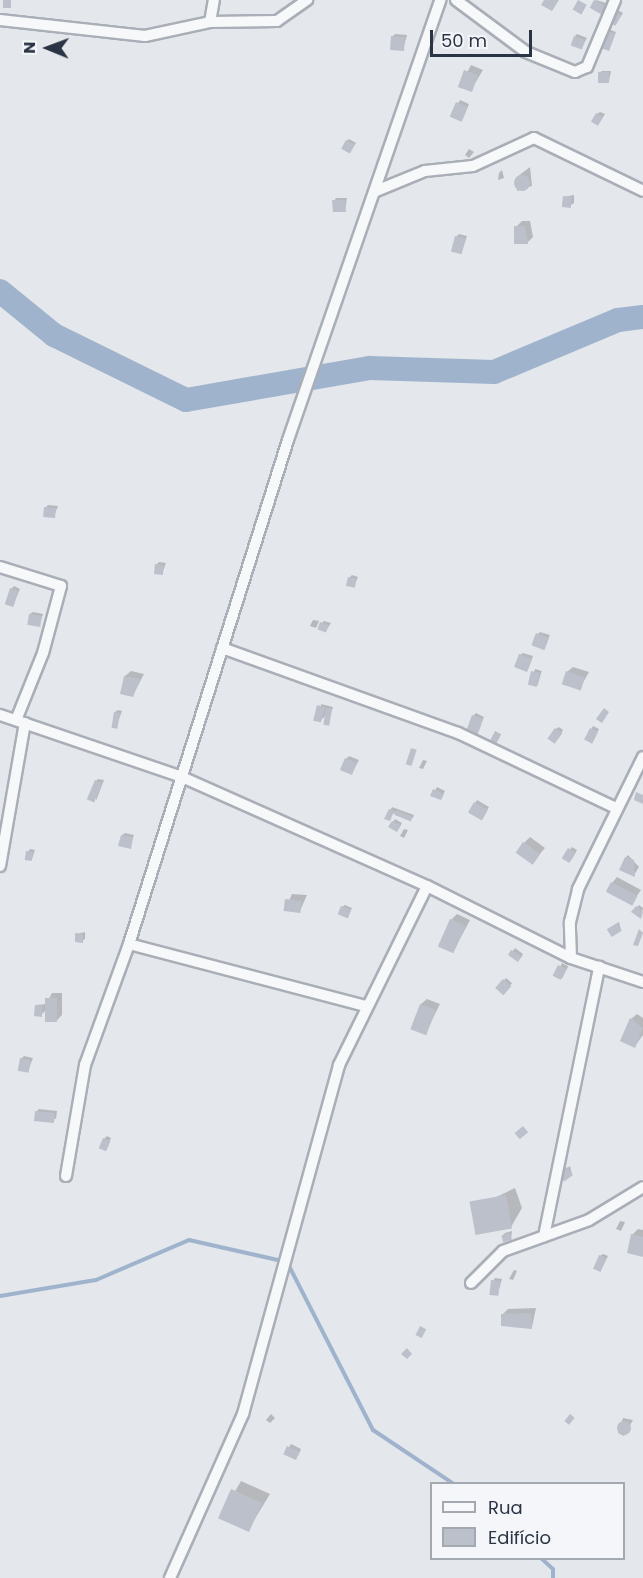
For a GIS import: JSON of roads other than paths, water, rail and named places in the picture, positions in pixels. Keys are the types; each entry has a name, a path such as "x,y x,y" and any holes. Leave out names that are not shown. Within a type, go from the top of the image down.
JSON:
{"street":[{"path":"210,22 214,0"},
{"path":"0,20 41,20 127,36 210,22 277,21 307,0"},
{"path":"66,1176 85,1065 129,944 222,648 440,0"},
{"path":"456,0 526,52 575,72 587,67 615,0"},
{"path":"376,191 425,171 473,165 534,138 643,191"},
{"path":"0,567 61,586 43,653 20,722 0,866"},
{"path":"222,648 458,733 616,808"},
{"path":"0,715 182,777 427,886 571,958 643,982"},
{"path":"571,958 573,907 616,808 643,757"},
{"path":"170,1578 243,1414 322,1114 366,1006 427,886"},
{"path":"129,944 366,1006"},
{"path":"544,1236 599,967"},
{"path":"471,1283 498,1255 589,1220 643,1187"}],"waterway":[{"path":"0,291 54,335 186,400 370,368 494,372 618,320 643,317"},
{"path":"0,1296 96,1280 189,1240 287,1262 373,1430 451,1482"},
{"path":"543,1560 553,1569 553,1578"}]}
